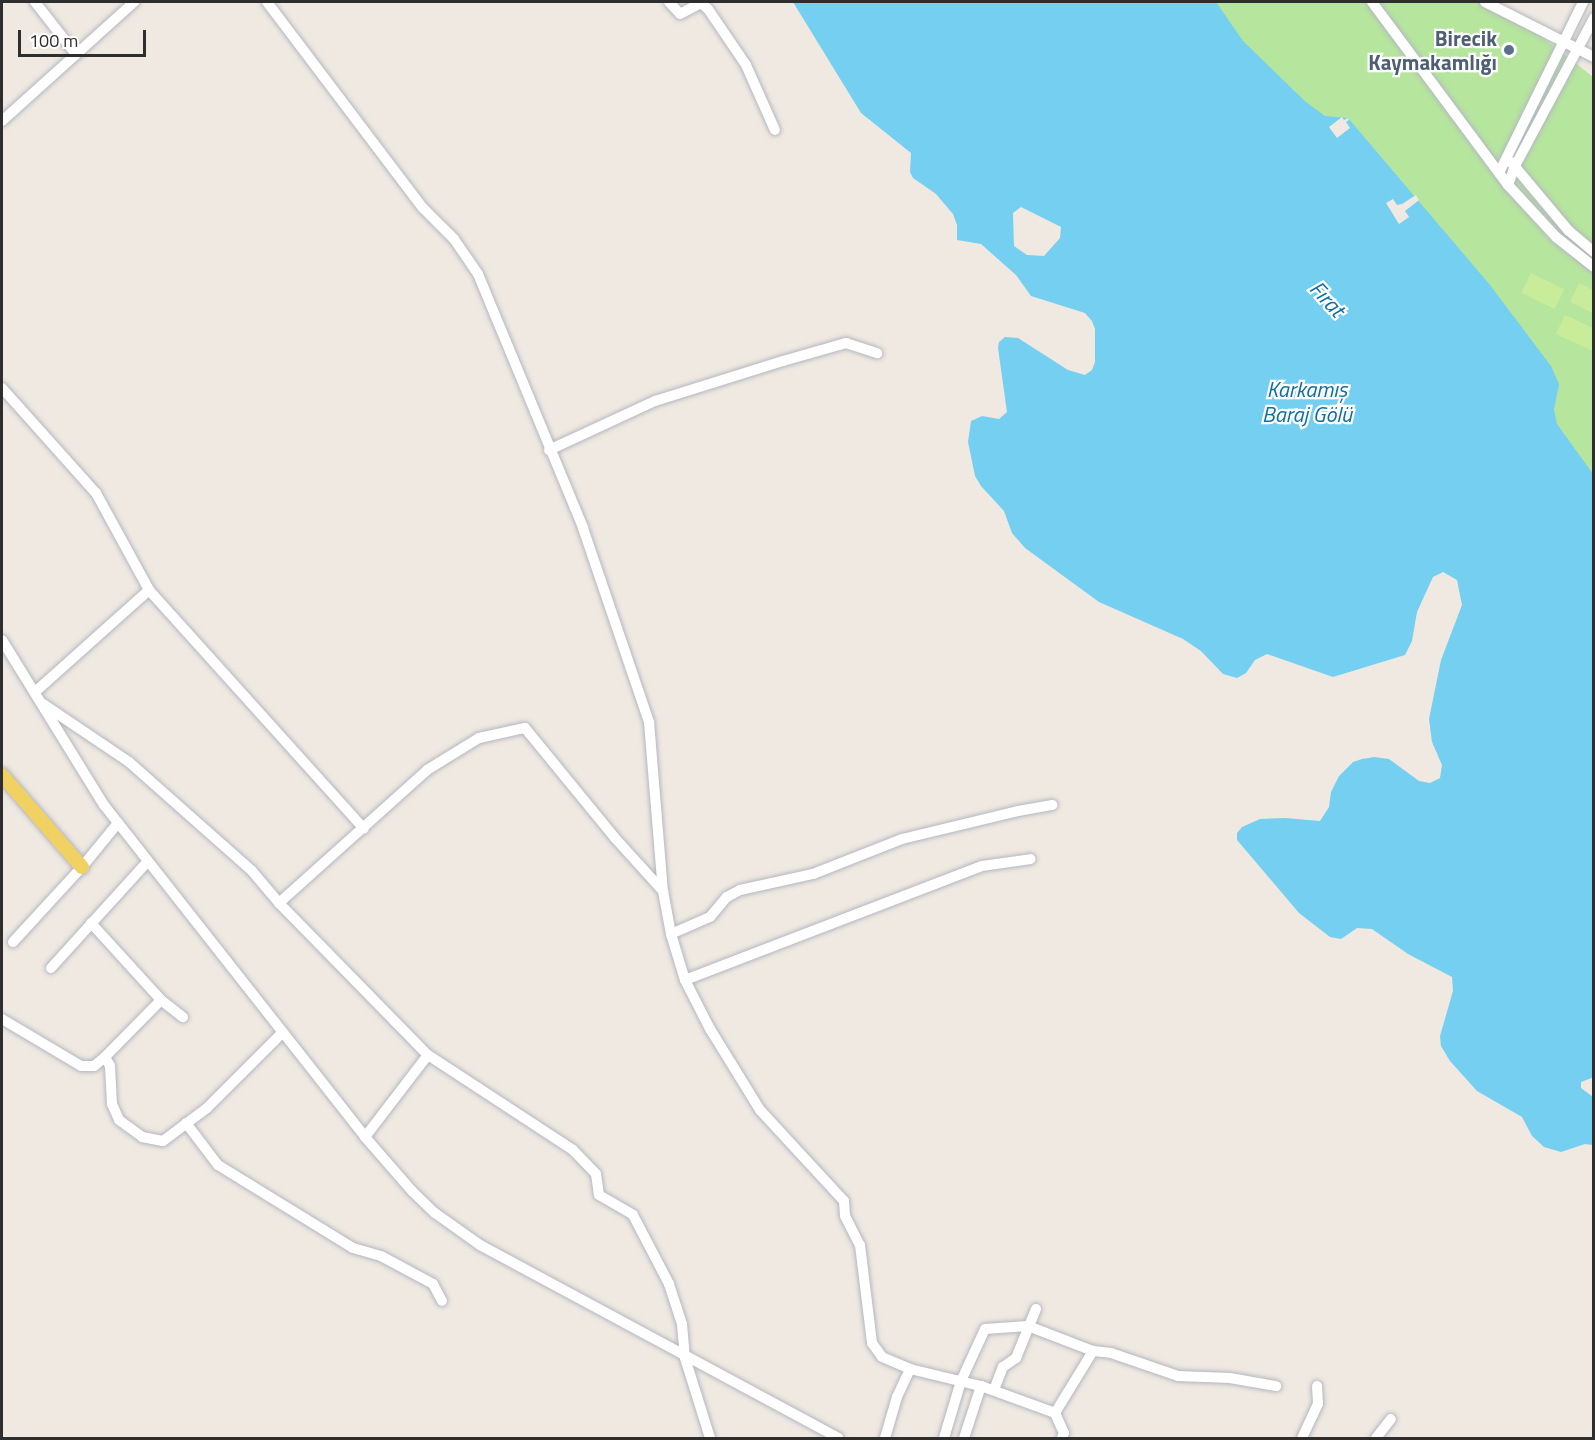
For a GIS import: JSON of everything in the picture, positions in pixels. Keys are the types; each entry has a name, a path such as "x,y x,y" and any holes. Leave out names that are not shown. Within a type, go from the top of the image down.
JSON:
{"main road":[{"path":"2,775 82,867"}],"street":[{"path":"35,2 75,53"},
{"path":"2,121 134,2"},
{"path":"267,2 423,208 454,239 478,274 583,528 649,722 663,891 671,934 685,980 710,1029 760,1110 844,1201 845,1216 860,1245 872,1343 882,1357 910,1369 981,1386 1055,1413 1065,1432 1062,1438"},
{"path":"669,2 680,14 701,3 708,9 746,65 775,130"},
{"path":"1372,2 1508,185 1556,237 1593,267"},
{"path":"1485,2 1593,57"},
{"path":"1499,173 1583,2"},
{"path":"1508,185 1515,166 1593,18"},
{"path":"1506,157 1569,231 1593,252"},
{"path":"549,450 655,401 783,361 846,343 877,353"},
{"path":"2,388 96,493 149,590 364,829"},
{"path":"38,697 149,590"},
{"path":"3,645 38,697 76,764 118,823 365,1137 412,1191 435,1213 471,1240 685,1358 838,1438"},
{"path":"38,697 129,762 252,871 279,903 428,1055 573,1150 596,1174 598,1195 633,1215 669,1284 682,1324 685,1358 710,1438"},
{"path":"279,903 427,770 479,738 525,728 615,838 663,891"},
{"path":"671,934 710,917 727,897 740,890 813,874 902,839 1052,805"},
{"path":"13,942 82,867 118,823"},
{"path":"685,980 982,866 1031,859"},
{"path":"51,968 148,861"},
{"path":"91,923 160,1000 183,1017"},
{"path":"2,1019 81,1066 94,1066 160,1000"},
{"path":"105,1057 110,1066 112,1104 119,1120 142,1137 163,1141 207,1108 283,1032"},
{"path":"365,1137 428,1055"},
{"path":"186,1123 218,1165 353,1248 381,1256 433,1284 442,1301"},
{"path":"994,1390 1003,1367 1016,1358 1036,1310"},
{"path":"944,1438 961,1381 985,1329 1028,1326 1093,1351 1112,1353 1178,1376 1230,1378 1276,1386"},
{"path":"1055,1413 1093,1351"},
{"path":"885,1438 897,1397 910,1369"},
{"path":"964,1438 981,1386"},
{"path":"1302,1438 1318,1404 1317,1386"},
{"path":"1376,1438 1390,1419"}],"green space":[{"path":"1198,2 1498,2 1593,77 1593,487 1294,90 1224,42"},
{"path":"1531,273 1564,289 1555,309 1521,293"},
{"path":"1579,283 1593,290 1593,313 1570,302"},
{"path":"1565,315 1593,328 1593,351 1556,334"}],"water":[{"name":"Karkamış Baraj Gölü","path":"793,2 1216,2 1243,41 1306,102 1325,116 1348,118 1490,285 1551,366 1559,384 1554,410 1557,424 1593,474 1594,1077 1581,1082 1581,1088 1593,1097 1593,1145 1585,1144 1561,1152 1544,1147 1532,1136 1522,1117 1477,1091 1450,1061 1441,1046 1440,1036 1453,991 1452,977 1408,954 1372,929 1357,928 1341,939 1330,937 1299,913 1237,840 1237,833 1242,827 1260,819 1285,818 1320,821 1329,807 1331,792 1339,776 1353,762 1362,759 1374,757 1389,759 1419,781 1430,783 1440,778 1442,765 1432,742 1429,719 1441,660 1462,605 1457,580 1443,572 1433,577 1417,612 1412,641 1405,655 1333,677 1267,654 1255,660 1246,673 1237,678 1223,674 1201,651 1183,639 1099,602 1025,548 1012,533 1004,511 975,476 968,442 971,421 982,416 999,419 1007,412 998,348 999,342 1005,337 1018,338 1068,370 1085,375 1092,370 1095,362 1095,329 1092,321 1085,313 1031,296 1016,275 981,244 957,240 957,225 953,214 936,194 913,178 910,172 911,153 861,113","holes":["1021,207 1061,227 1060,238 1044,256 1027,255 1014,246 1013,213"]}],"pier":[{"path":"1342,117 1344,120 1348,118 1346,122 1350,128 1337,138 1329,127"},
{"path":"1416,195 1419,200 1405,211 1409,217 1399,224 1386,203 1393,199 1397,205 1402,204"}],"place":[{"name":"Birecik Kaymakamlığı","path":"1509,50"}],"water label":[{"name":"Fırat","path":"1327,299"}]}
